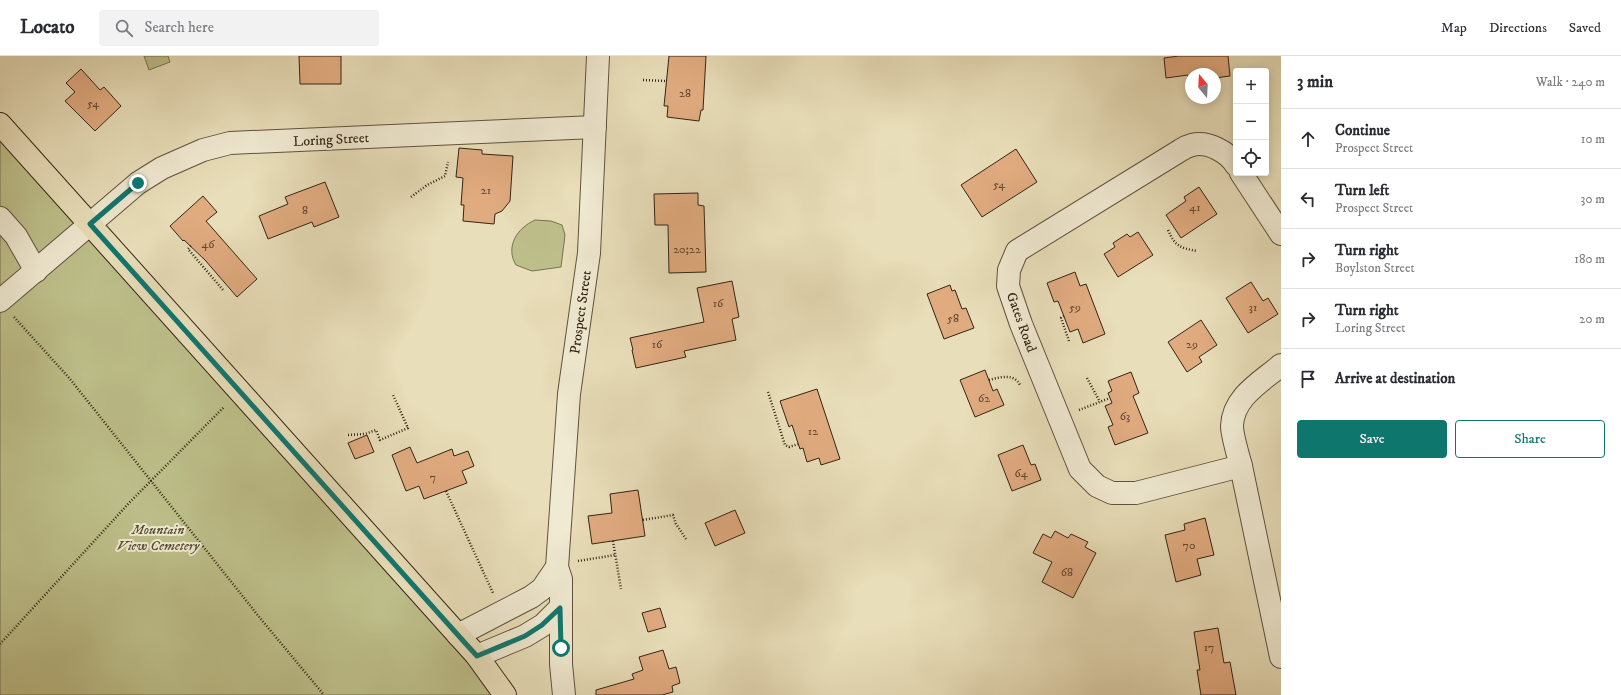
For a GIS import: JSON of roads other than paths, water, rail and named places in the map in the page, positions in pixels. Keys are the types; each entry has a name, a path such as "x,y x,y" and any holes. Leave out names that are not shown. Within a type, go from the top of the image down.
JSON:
{"main road":[{"path":"0,124 477,656 498,693"}],"street":[{"name":"Prospect Street","path":"564,695 561,664 560,608 561,579 566,564 569,394 589,254 598,56"},
{"name":"Loring Street","path":"0,301 138,183 162,168 203,150 230,144 595,127"},
{"name":"Gates Road","path":"1233,162 1224,152 1212,146 1193,144 1181,150 1017,251 1009,270 1008,286 1021,324 1080,469 1097,486 1112,493 1136,493 1241,466"},
{"path":"1243,176 1281,234"},
{"path":"0,218 16,236 36,271"},
{"path":"1281,365 1243,397 1235,411 1232,427 1281,656"},
{"path":"458,635 531,597 566,564"},
{"path":"477,656 525,636 542,625 560,608"}],"park label":[{"name":"Mountain View Cemetery","path":"158,538"}]}
